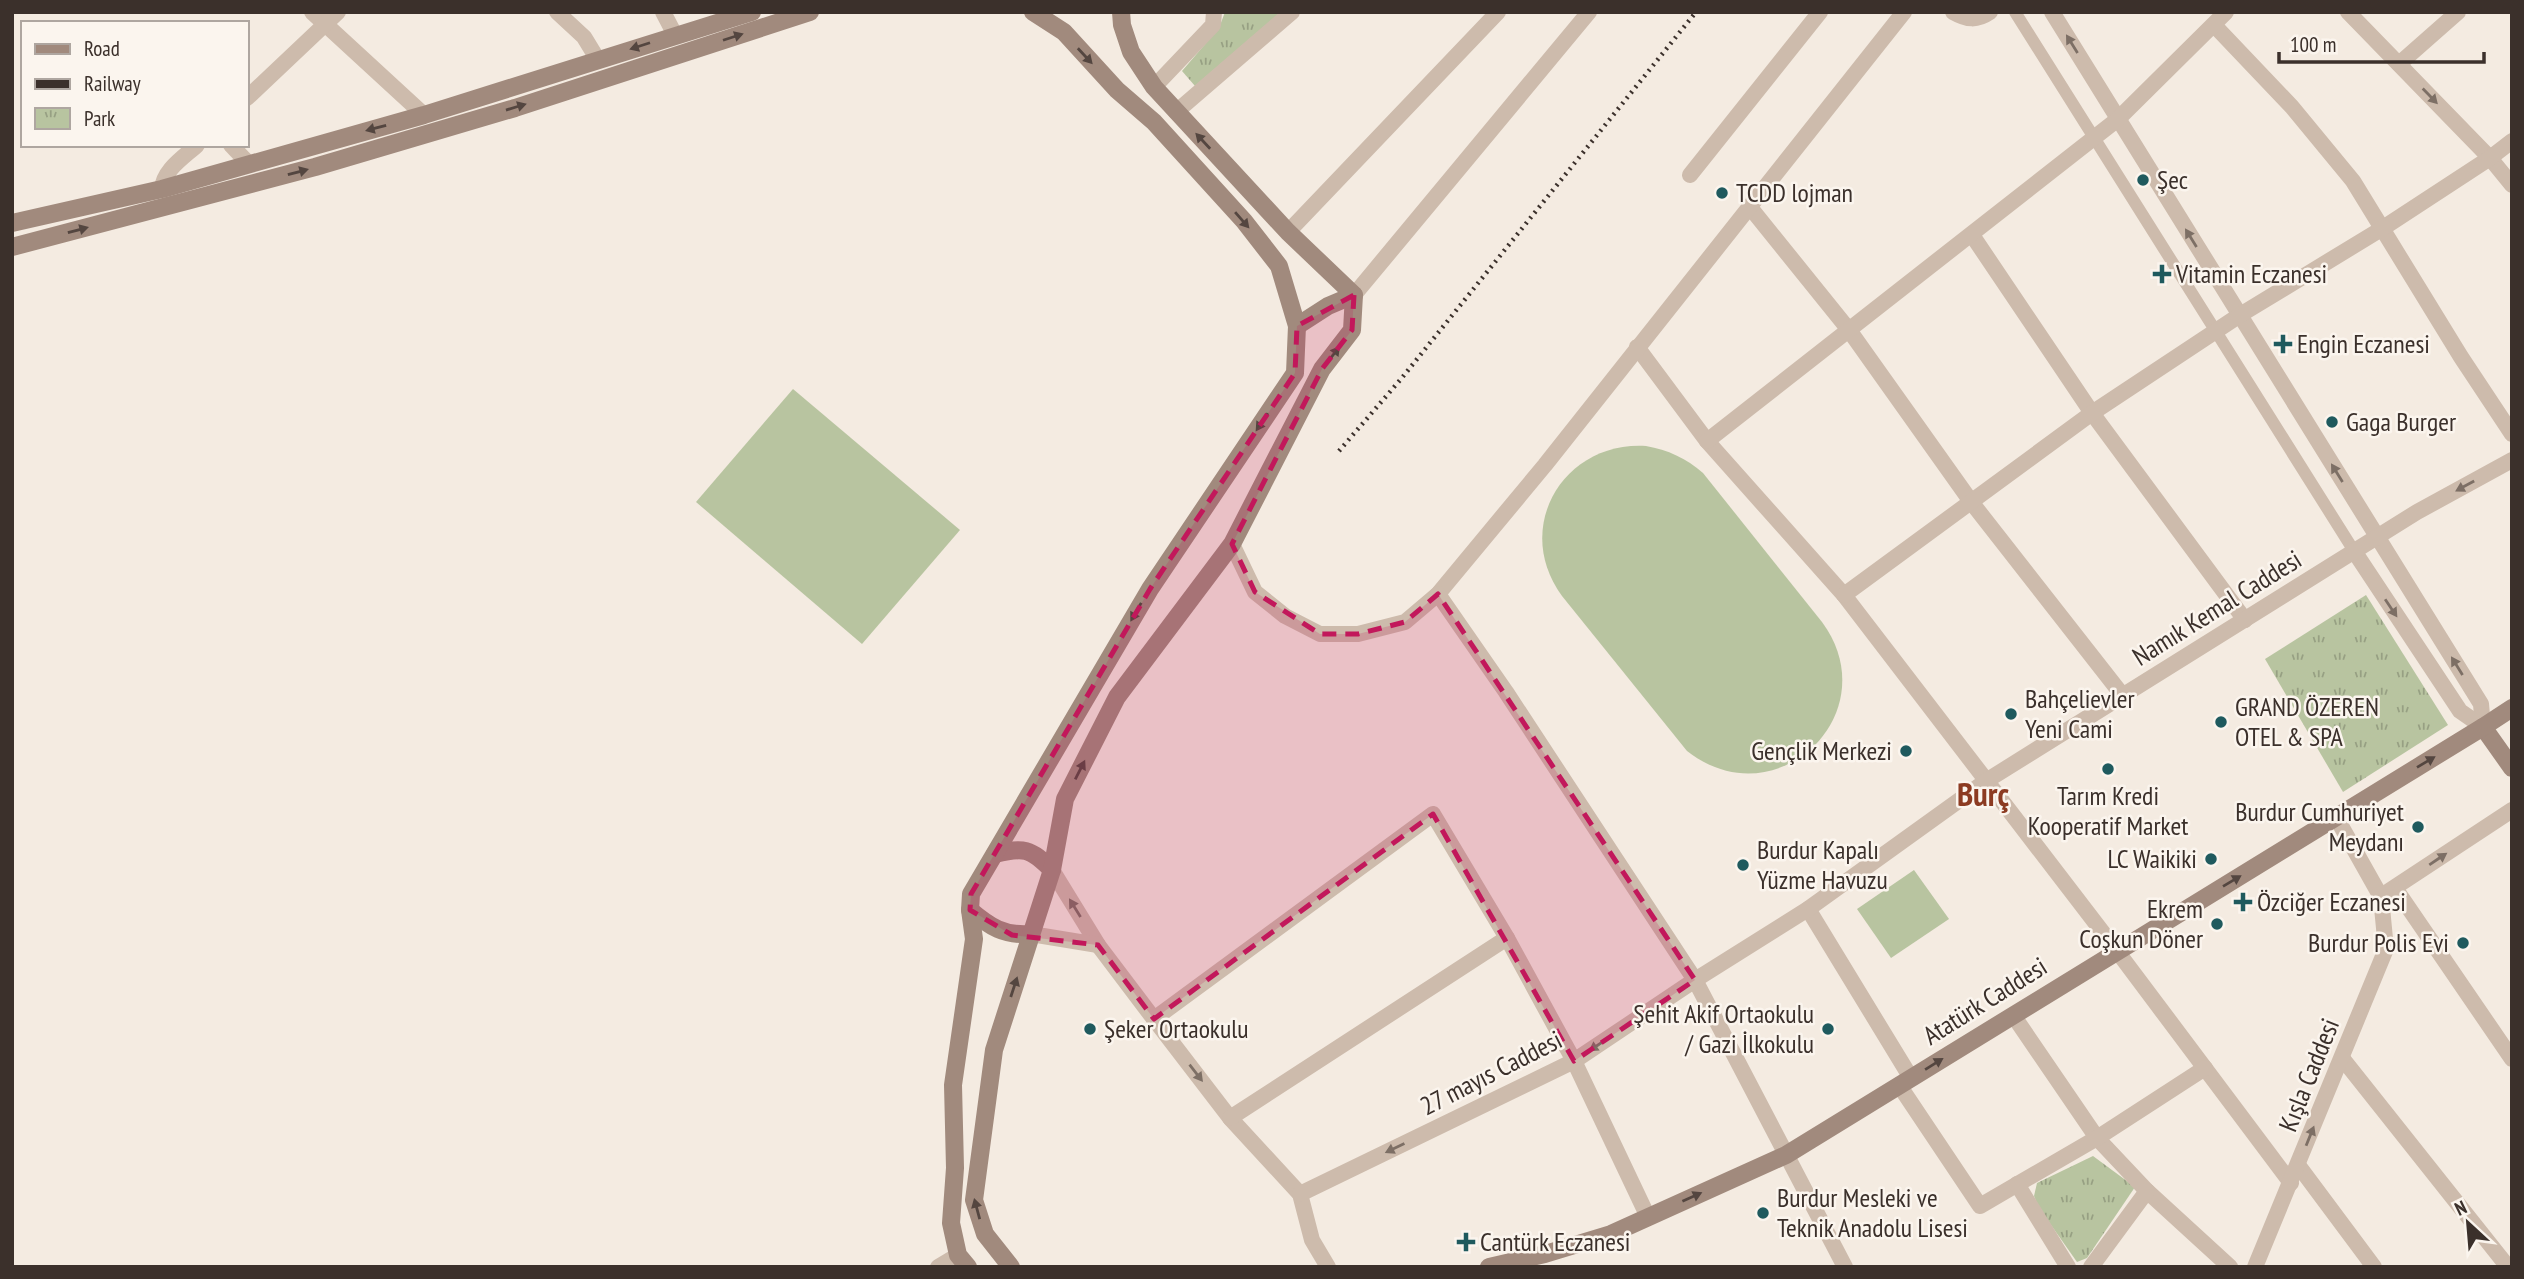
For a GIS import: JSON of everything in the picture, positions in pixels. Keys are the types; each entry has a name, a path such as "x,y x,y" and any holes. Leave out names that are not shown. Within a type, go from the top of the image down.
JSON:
{"main road":[{"path":"12,223 162,189 424,115 752,12"},
{"path":"12,247 341,159 515,108 810,12"},
{"path":"963,1261 951,1223 955,1168 953,1085 974,939 971,894 1150,589 1295,373 1297,327 1279,266 1244,222 1154,122 1117,90 1064,33 1033,12"},
{"path":"1011,1267 985,1234 974,1200 994,1050 1052,870 1065,799 1117,698 1232,544 1322,369 1352,331 1354,295 1288,233 1154,87 1130,52 1121,12"},
{"path":"1297,327 1328,306 1354,295"},
{"name":"Atatürk Caddesi","path":"1489,1267 1611,1234 1786,1155 2512,708"},
{"path":"2483,727 2512,768"},
{"path":"995,854 1018,849 1036,854 1052,870"},
{"path":"970,910 986,924 1012,935 1031,934"}],"street":[{"path":"312,12 332,18 424,115"},
{"path":"556,12 584,37 598,60"},
{"path":"663,12 675,35"},
{"path":"1154,87 1213,25 1214,12"},
{"path":"1176,112 1292,12"},
{"path":"1288,233 1497,12"},
{"path":"1354,295 1590,12"},
{"path":"1690,176 1820,12"},
{"path":"1232,544 1255,592 1285,615 1320,634 1357,634 1405,622 1438,594 1545,465 1904,12"},
{"path":"1953,12 1965,19 1981,18 1990,12"},
{"path":"2015,12 2354,551 2460,712 2483,727"},
{"path":"2052,12 2481,704 2483,727"},
{"path":"1707,441 2094,139 2118,119 2226,12"},
{"path":"2348,12 2490,158 2512,185"},
{"path":"2399,64 2458,12"},
{"path":"248,97 332,18"},
{"path":"2214,25 2292,107 2353,181 2460,357 2512,434"},
{"path":"1844,595 2092,413 2216,330 2383,228 2512,141"},
{"path":"162,189 167,173 195,147"},
{"path":"233,147 249,164"},
{"path":"1749,206 1849,330 1972,503 2123,696"},
{"path":"1972,234 2092,413 2245,620"},
{"path":"1637,347 1707,441 1844,595 2291,1183"},
{"name":"Namık Kemal Caddesi","path":"1695,980 1808,909 1986,781 2417,512 2512,460"},
{"path":"1438,594 1506,692 1695,980 1845,1267"},
{"path":"2388,892 2512,810"},
{"path":"1154,1019 1433,814 1507,938 1574,1061 1648,1217"},
{"path":"2336,817 2512,1059"},
{"path":"1052,870 1098,945 1154,1019 1230,1118 1300,1194 1312,1240 1328,1267"},
{"name":"Kışla Caddesi","path":"2255,1267 2386,949 2388,892"},
{"path":"1808,909 1905,1082 1980,1206 2097,1138 2205,1068"},
{"path":"1031,934 1098,945"},
{"path":"1230,1118 1507,938"},
{"name":"27 mayıs Caddesi","path":"1300,1194 1574,1061 1695,980"},
{"path":"2013,1015 2097,1138 2147,1191 2230,1267"},
{"path":"2342,1058 2508,1267"},
{"path":"2298,1165 2374,1267"},
{"path":"2017,1184 2068,1267"},
{"path":"2091,1267 2147,1191"},
{"path":"938,1267 963,1261"}],"highlighted area":[{"path":"1354,295 1352,330 1322,369 1232,544 1255,592 1320,634 1358,634 1405,622 1438,594 1695,980 1574,1061 1433,814 1154,1019 1098,945 1012,935 970,910 971,894 1150,589 1295,373 1297,326"}],"green space":[{"path":"1225,12 1281,12 1195,86 1182,71 1219,28"},
{"path":"793,389 960,530 862,644 696,502"},
{"path":"1646,446 1676,455 1703,473 1822,622 1839,657 1842,690 1832,721 1813,747 1786,765 1755,773 1721,769 1687,751 1562,596 1548,570 1542,543 1545,517 1554,494 1570,473 1591,458 1617,448"},
{"path":"2366,595 2448,725 2343,792 2265,659"},
{"path":"1914,870 1949,919 1891,958 1857,909"},
{"path":"2093,1156 2135,1187 2087,1258 2077,1262 2039,1208 2034,1196 2037,1183"}],"railway":[{"path":"1339,451 1401,379 1696,12"}],"place":[{"name":"Şec","path":"2143,180"},
{"name":"TCDD lojman","path":"1722,193"},
{"name":"Vitamin Eczanesi","path":"2162,274"},
{"name":"Engin Eczanesi","path":"2283,344"},
{"name":"Gaga Burger","path":"2332,422"},
{"name":"Bahçelievler Yeni Cami","path":"2011,714"},
{"name":"GRAND ÖZEREN OTEL & SPA","path":"2221,722"},
{"name":"Gençlik Merkezi","path":"1906,751"},
{"name":"Tarım Kredi Kooperatif Market","path":"2108,769"},
{"name":"Burdur Cumhuriyet Meydanı","path":"2418,827"},
{"name":"LC Waikiki","path":"2211,859"},
{"name":"Burdur Kapalı Yüzme Havuzu","path":"1743,865"},
{"name":"Özciğer Eczanesi","path":"2243,902"},
{"name":"Ekrem Coşkun Döner","path":"2217,924"},
{"name":"Burdur Polis Evi","path":"2463,943"},
{"name":"Şeker Ortaokulu","path":"1090,1029"},
{"name":"Şehit Akif Ortaokulu / Gazi İlkokulu","path":"1828,1029"},
{"name":"Burdur Mesleki ve Teknik Anadolu Lisesi","path":"1763,1213"},
{"name":"Cantürk Eczanesi","path":"1466,1242"}],"district":[{"name":"Burç","path":"1983,794"}]}
